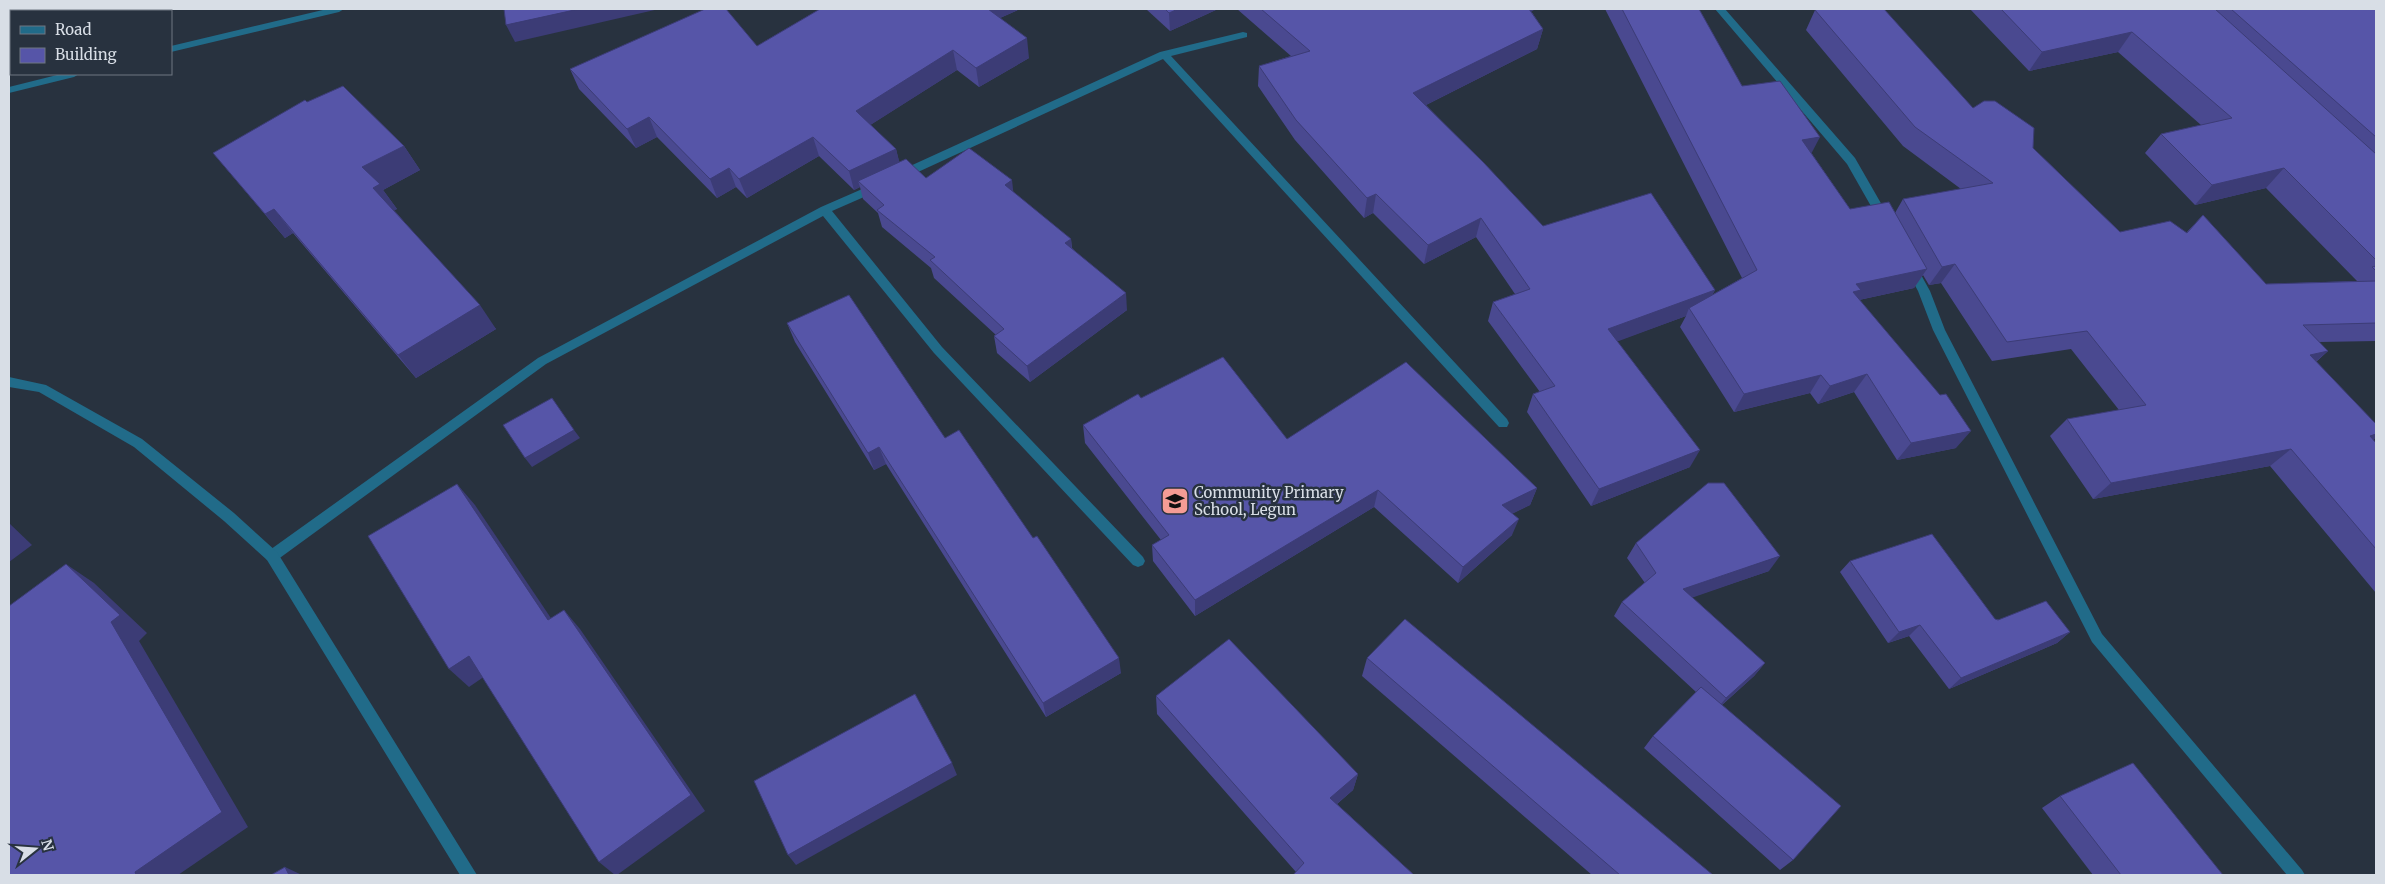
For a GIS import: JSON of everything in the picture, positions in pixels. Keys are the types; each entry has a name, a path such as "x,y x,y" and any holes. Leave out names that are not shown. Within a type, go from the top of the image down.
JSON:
{"street":[{"path":"172,49 339,9"},
{"path":"1720,9 1851,160 1890,230"},
{"path":"272,556 542,361 826,210 1164,54 1244,35"},
{"path":"1164,54 1503,423"},
{"path":"9,90 70,75"},
{"path":"826,210 938,350 1138,561"},
{"path":"1904,256 1924,291 1939,330 2097,638 2296,875"},
{"path":"9,382 42,388 138,443 230,517 272,556 469,875"}],"building":[{"path":"504,9 579,9 506,25"},
{"path":"705,9 726,9 757,46 820,9 988,9 1027,38 976,68 953,50 856,111 896,149 849,171 813,137 739,179 729,168 710,179 649,117 627,129 570,69"},
{"path":"1165,9 1178,9 1169,13"},
{"path":"1261,9 1529,9 1543,29 1413,93 1484,163 1543,226 1651,193 1715,290 1608,329 1700,450 1599,489 1533,394 1555,386 1493,302 1530,289 1481,218 1428,245 1376,194 1367,198 1296,120 1259,66 1310,51"},
{"path":"1622,9 1699,9 1742,86 1780,81 1820,137 1802,140 1850,209 1889,202 1927,269 1856,284 1861,290 1853,292 1940,395 1946,394 1971,431 1911,443 1867,374 1830,386 1821,375 1744,394 1689,308 1757,270"},
{"path":"1884,9 1973,108 1984,101 1995,101 2034,128 2033,148 2120,232 2170,221 2187,233 2203,215 2266,284 2376,281 2376,323 2303,325 2328,351 2310,355 2376,424 2376,434 2370,436 2376,443 2376,549 2291,449 2111,483 2067,419 2146,405 2087,331 2007,342 1955,264 1942,267 1903,199 1993,183 1915,127 1815,10"},
{"path":"2001,9 2215,9 2376,154 2376,260 2284,168 2212,185 2161,134 2232,118 2132,32 2042,52"},
{"path":"2231,9 2376,9 2376,137"},
{"path":"343,86 404,146 362,167 380,184 373,188 480,305 398,355 274,209 265,214 213,153 305,100 307,102"},
{"path":"969,148 1012,180 1005,185 1071,239 1065,243 1126,293 1027,366 994,336 1004,329 930,260 935,257 877,210 884,205 858,181 906,159 926,178"},
{"path":"849,295 945,438 959,430 1033,538 1037,536 1119,658 1043,703 879,447 868,453 787,323"},
{"path":"1223,357 1287,439 1406,362 1537,488 1502,505 1519,519 1463,567 1378,490 1195,600 1152,545 1169,535 1083,425 1138,394 1141,398"},
{"path":"552,398 574,430 525,458 503,425"},
{"path":"1708,483 1724,483 1780,556 1683,589 1765,663 1726,698 1622,602 1656,573 1636,543"},
{"path":"457,484 548,620 564,610 691,795 599,862 469,656 449,669 368,536"},
{"path":"1932,534 1995,619 1998,620 2046,601 2070,632 1961,678 1920,625 1899,632 1850,561"},
{"path":"66,564 120,615 111,622 222,812 135,872 136,875 9,875 9,606"},
{"path":"1405,619 1713,875 1620,875 1367,658"},
{"path":"1229,639 1358,774 1330,798 1414,875 1293,875 1304,863 1156,696"},
{"path":"1701,687 1841,806 1793,860 1653,736"},
{"path":"915,694 952,763 788,855 754,781"},
{"path":"2133,763 2223,875 2121,875 2060,796"},
{"path":"285,867 289,875 271,875"}],"place":[{"name":"Community Primary School, Legun","path":"1175,501"}]}
